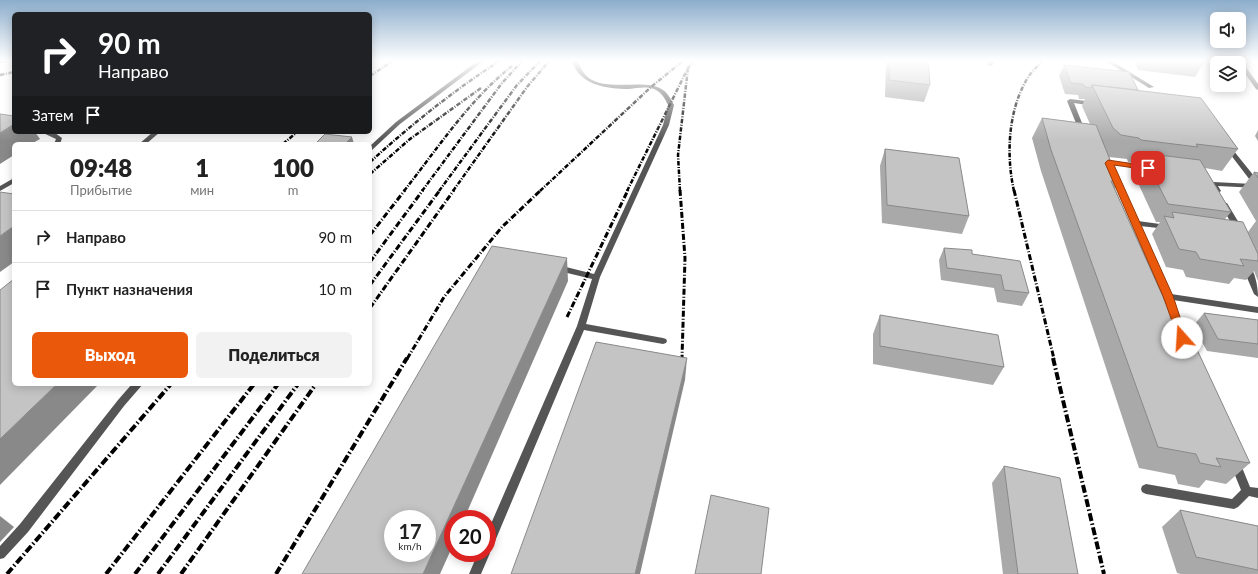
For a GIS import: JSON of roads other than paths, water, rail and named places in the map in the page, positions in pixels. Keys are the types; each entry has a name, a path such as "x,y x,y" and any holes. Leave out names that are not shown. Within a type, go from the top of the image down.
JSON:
{"lane":[{"path":"372,147 398,123 447,87"},
{"path":"496,525 581,326 596,277 666,125 671,105 666,96 660,90 651,87 611,87"},
{"path":"1089,140 1084,135 1070,101 1100,105"},
{"path":"54,134 59,138 58,142"},
{"path":"144,142 154,134"},
{"path":"1222,140 1258,186"},
{"path":"1152,168 1106,160 1168,296 1190,360"},
{"path":"0,190 12,181"},
{"path":"1225,235 1233,236 1235,223 1210,182 1258,186"},
{"path":"1136,223 1173,228"},
{"path":"1242,258 1258,294"},
{"path":"550,266 596,277"},
{"path":"1168,296 1258,310"},
{"path":"581,326 663,341"},
{"path":"0,554 24,528 121,403 136,386"},
{"path":"1232,457 1247,491"},
{"path":"1146,489 1234,504 1247,491"},
{"path":"1247,491 1258,493"},
{"path":"475,574 480,562"}],"railway":[{"path":"372,160 433,108 461,87"},
{"path":"404,191 468,109 489,87"},
{"path":"422,191 499,87"},
{"path":"439,191 516,87"},
{"path":"453,191 527,87"},
{"path":"540,191 651,87"},
{"path":"627,191 679,87"},
{"path":"680,191 678,155 686,87"},
{"path":"1014,191 1010,163 1010,134 1012,119 1023,87"},
{"path":"372,172 410,139 481,88"},
{"path":"285,142 295,134"},
{"path":"372,232 405,190"},
{"path":"372,259 423,190"},
{"path":"372,282 440,190"},
{"path":"372,305 454,190"},
{"path":"407,359 444,297 502,227 541,190"},
{"path":"567,317 628,190"},
{"path":"680,190 685,258 682,358"},
{"path":"1014,190 1054,359"},
{"path":"276,574 407,358"},
{"path":"1053,358 1104,574"},
{"path":"7,574 169,386"},
{"path":"106,574 252,386"},
{"path":"135,574 276,386"},
{"path":"158,574 297,386"},
{"path":"181,574 315,386"}]}
